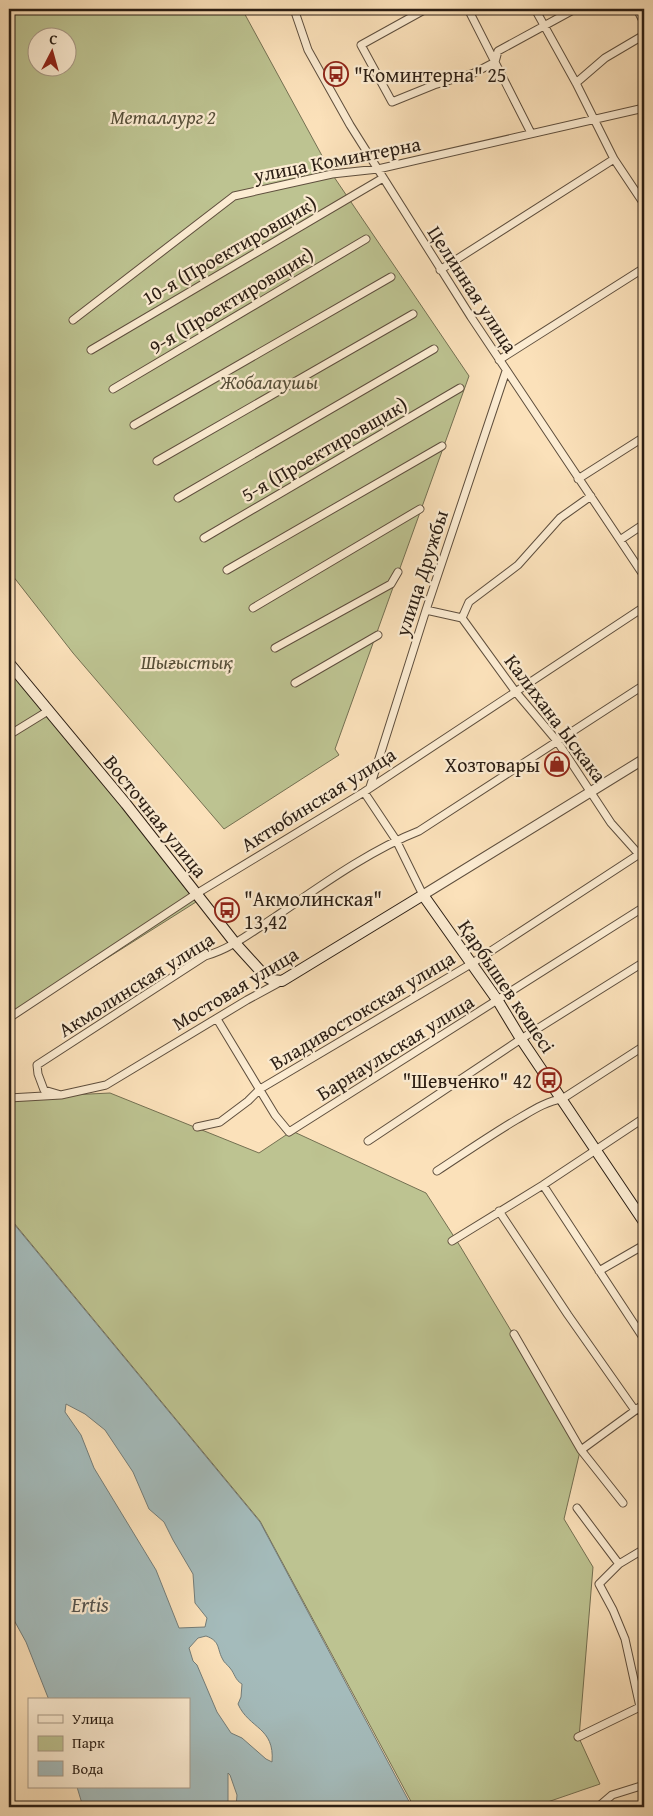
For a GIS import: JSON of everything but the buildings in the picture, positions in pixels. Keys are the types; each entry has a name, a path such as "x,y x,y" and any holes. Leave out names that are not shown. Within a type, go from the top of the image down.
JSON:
{"main road":[{"name":"Восточная улица","path":"9,663 126,804 235,943 265,976 272,980 282,981"},
{"name":"Қарбышев көшесі","path":"423,895 498,1000 521,1039 644,1222"},
{"name":"Мостовая улица","path":"282,981 423,895"}],"street":[{"name":"Целинная улица","path":"294,9 308,50 345,117 440,270 644,576"},
{"path":"426,9 361,45 392,102 434,85 474,73 495,62 498,51 575,9"},
{"path":"468,9 531,133"},
{"path":"535,9 576,83 614,159 644,204"},
{"path":"636,9 644,23"},
{"path":"576,83 605,58 644,35"},
{"name":"улица Коминтерна","path":"73,320 234,196 332,174 378,169 644,108"},
{"path":"440,270 614,159"},
{"name":"10-я (Проектировщик)","path":"91,350 383,178"},
{"name":"9-я (Проектировщик)","path":"113,389 366,239"},
{"path":"499,360 644,268"},
{"path":"134,425 391,277"},
{"path":"157,461 413,314"},
{"path":"178,498 434,349"},
{"name":"улица Дружбы","path":"367,790 506,371"},
{"name":"5-я (Проектировщик)","path":"204,538 460,388"},
{"path":"578,479 644,437"},
{"path":"227,570 442,446"},
{"path":"426,610 462,618 469,602 518,565 560,518 591,496"},
{"path":"254,608 420,509"},
{"path":"620,540 644,524"},
{"path":"275,648 391,584 398,572"},
{"name":"Актюбинская улица","path":"9,1018 196,894 367,790 644,607"},
{"name":"Калихана Ыскака","path":"462,618 515,691 557,741 611,823 643,855"},
{"path":"295,683 378,636"},
{"name":"Акмолинская улица","path":"61,1095 44,1090 37,1065 205,956 215,954 235,943 396,840 419,831 644,686"},
{"path":"9,735 48,711"},
{"name":"Мостовая улица","path":"423,895 644,759"},
{"path":"367,790 396,840 423,895"},
{"name":"Владивостокская улица","path":"197,1127 220,1122 248,1101 260,1089 471,964 643,855"},
{"name":"Барнаульская улица","path":"260,1089 275,1115 289,1132 644,907"},
{"path":"368,1141 521,1039 644,962"},
{"name":"Мостовая улица","path":"9,1098 61,1095 106,1085 282,981"},
{"path":"217,1018 260,1089"},
{"path":"437,1171 534,1109 562,1099 644,1046"},
{"path":"452,1241 543,1185 644,1118"},
{"path":"543,1185 644,1338"},
{"path":"499,1211 634,1409 641,1406"},
{"path":"599,1271 644,1245"},
{"path":"514,1334 581,1450 623,1503"},
{"path":"641,1406 644,1415"},
{"path":"581,1450 641,1406"},
{"path":"577,1508 619,1564"},
{"path":"578,1737 642,1706 624,1639 613,1610 599,1584 619,1564 644,1549"},
{"path":"598,1807 612,1795 644,1785"}],"green space":[{"path":"9,9 242,9 332,174 469,376 335,749 339,755 224,829 73,653 9,571"},
{"path":"9,660 196,902 9,1020"},
{"path":"110,1093 259,1153 292,1131 426,1193 581,1447 564,1519 593,1567 579,1738 600,1784 533,1807 414,1807 260,1521 9,1217 9,1098"}],"water":[{"name":"Ertis","path":"9,1218 260,1522 412,1807 236,1807 237,1795 228,1773 228,1807 83,1807 77,1788 190,1788 190,1698 48,1698 26,1642 9,1611","holes":["66,1404 85,1414 105,1430 133,1472 149,1509 164,1522 193,1574 195,1603 207,1618 205,1627 179,1628 156,1570 94,1468 81,1435 65,1412","206,1636 216,1643 224,1661 242,1684 241,1697 238,1704 248,1719 260,1729 270,1742 272,1762 242,1738 231,1733 217,1712 197,1665 193,1661 189,1648 198,1638"]}],"place":[{"name":"\"Коминтерна\" 25","path":"336,74"},
{"name":"Хозтовары","path":"557,764"},
{"name":"\"Акмолинская\" 13,42","path":"227,910"},
{"name":"\"Шевченко\" 42","path":"549,1080"}],"park label":[{"name":"Металлург 2","path":"163,116"},
{"name":"Жобалаушы","path":"269,381"},
{"name":"Шығыстық","path":"187,661"}]}
